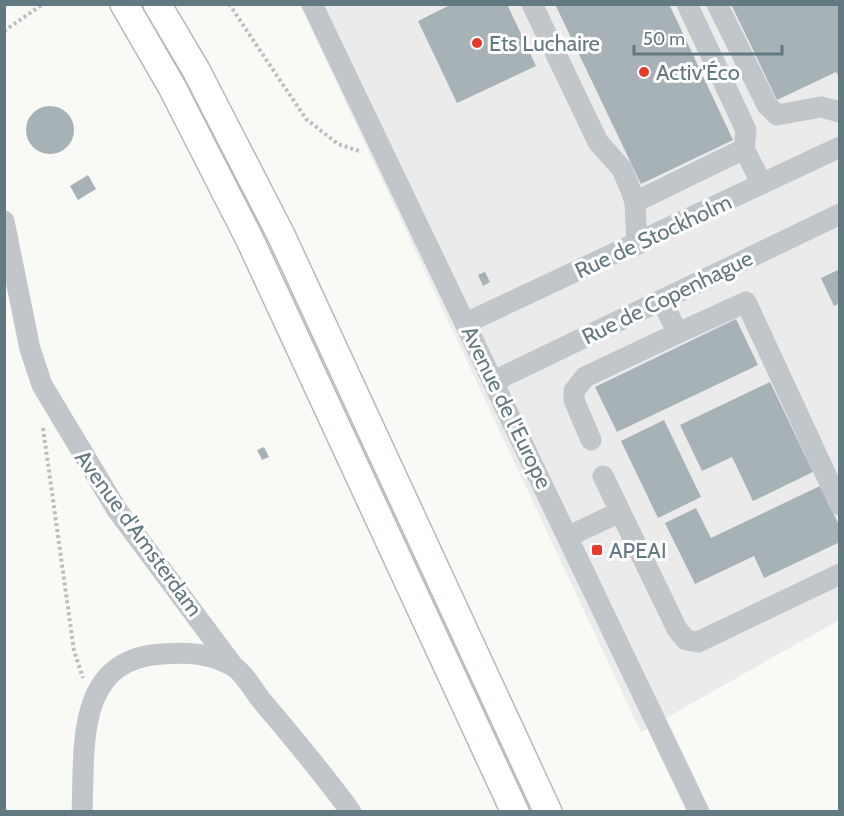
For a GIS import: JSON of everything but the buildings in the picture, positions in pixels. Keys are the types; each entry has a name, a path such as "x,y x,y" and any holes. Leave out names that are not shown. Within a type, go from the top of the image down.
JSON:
{"main road":[{"path":"124,4 172,87 250,240 514,812"},
{"path":"157,4 196,70 281,235 548,812"}],"street":[{"name":"Avenue de l'Europe","path":"312,4 495,381 699,812"},
{"path":"532,4 598,142 622,169 635,202 637,245"},
{"path":"687,4 746,130 744,149 762,184"},
{"path":"717,4 767,105 777,115 821,107 840,112"},
{"name":"Rue de Stockholm","path":"466,323 637,245 840,147"},
{"path":"635,202 744,149"},
{"name":"Rue de Copenhague","path":"495,381 840,214"},
{"name":"Avenue d'Amsterdam","path":"4,221 30,350 42,385 117,510 234,667 351,812"},
{"path":"661,300 678,333"},
{"path":"591,440 574,400 574,391 585,377 746,302 840,505"},
{"path":"603,476 677,629 686,640 698,642 840,574"},
{"path":"569,536 620,512"},
{"name":"Avenue d'Amsterdam","path":"82,812 86,719 91,700 111,674 128,662 148,655 194,652 234,667"}],"path":[{"path":"4,31 43,4"},
{"path":"229,4 306,119 338,144 388,161"},
{"path":"42,424 74,651 91,700"}],"shaded area":[{"path":"300,5 839,5 839,620 641,732"}],"place":[{"name":"Ets Luchaire","path":"477,43"},
{"name":"Activ'Éco","path":"644,72"},
{"name":"APEAI","path":"597,550"}]}
